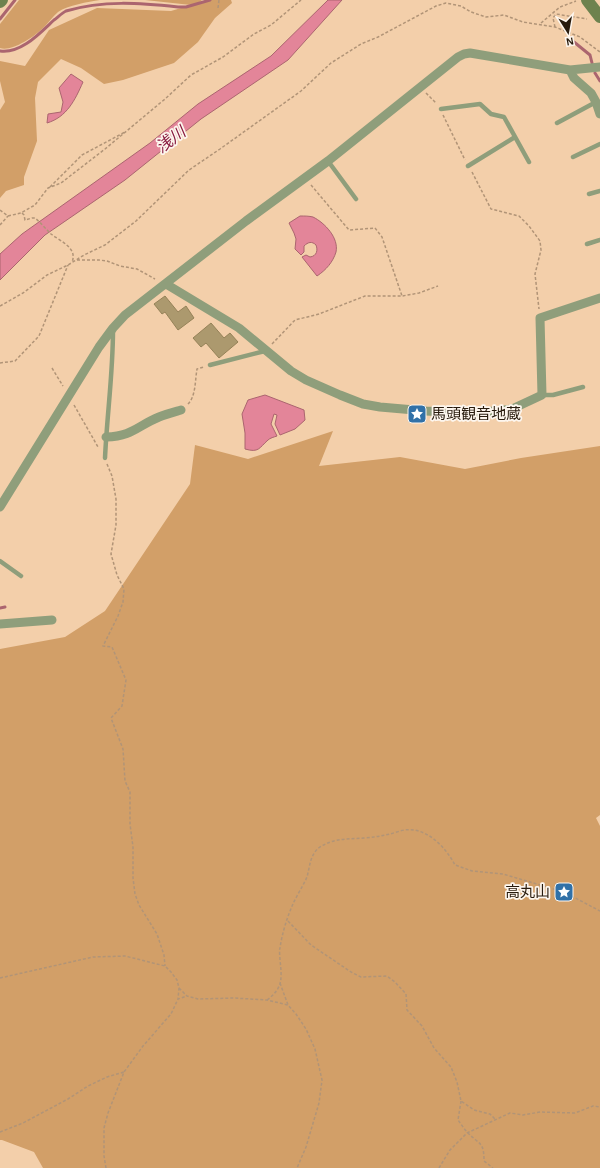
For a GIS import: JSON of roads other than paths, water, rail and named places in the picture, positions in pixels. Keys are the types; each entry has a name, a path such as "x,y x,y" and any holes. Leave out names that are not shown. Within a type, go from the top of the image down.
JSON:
{"street":[{"path":"0,507 99,347 125,315 246,221 306,178 421,88 458,57 470,53 570,70 600,67"},
{"path":"570,70 574,78 591,93 600,114"},
{"path":"166,284 239,328 282,365 306,380 352,399 380,407 448,412 484,412 512,409 542,395 540,318 600,298"},
{"path":"106,437 120,436 134,431 159,417 181,410"},
{"path":"0,624 52,620"}],"lane":[{"path":"557,123 596,102"},
{"path":"440,109 480,104 491,114 504,117 529,162"},
{"path":"468,166 515,137"},
{"path":"573,158 600,144"},
{"path":"328,160 356,199"},
{"path":"589,194 600,191"},
{"path":"587,244 600,240"},
{"path":"105,458 113,360 113,328"},
{"path":"210,365 266,350"},
{"path":"542,395 552,395 583,387"},
{"path":"0,561 21,576"}],"water":[{"name":"浅川","path":"328,0 342,0 288,60 201,119 125,180 45,235 0,280 0,254 22,234 150,143 198,104 271,56"},
{"path":"71,74 83,82 77,95 70,107 60,117 47,123 48,114 61,112 63,102 59,88"},
{"path":"300,216 313,217 318,220 326,227 335,241 336,252 333,259 317,276 302,257 306,255 310,257 316,254 316,245 310,242 304,246 304,252 301,255 295,249 296,239 289,223"},
{"path":"265,395 304,410 305,420 295,429 280,435 275,424 277,415 274,414 271,424 277,436 269,439 256,450 245,449 245,433 242,414 248,400"}],"waterway":[{"path":"0,19 15,0"},
{"path":"0,51 15,49 30,42 66,11 94,5 122,3 186,7 210,0"},
{"path":"574,42 590,55 592,63"},
{"path":"595,73 600,81"},
{"path":"0,608 5,607"}],"place":[{"name":"馬頭観音地蔵","path":"417,414"},
{"name":"高丸山","path":"564,892"}]}
